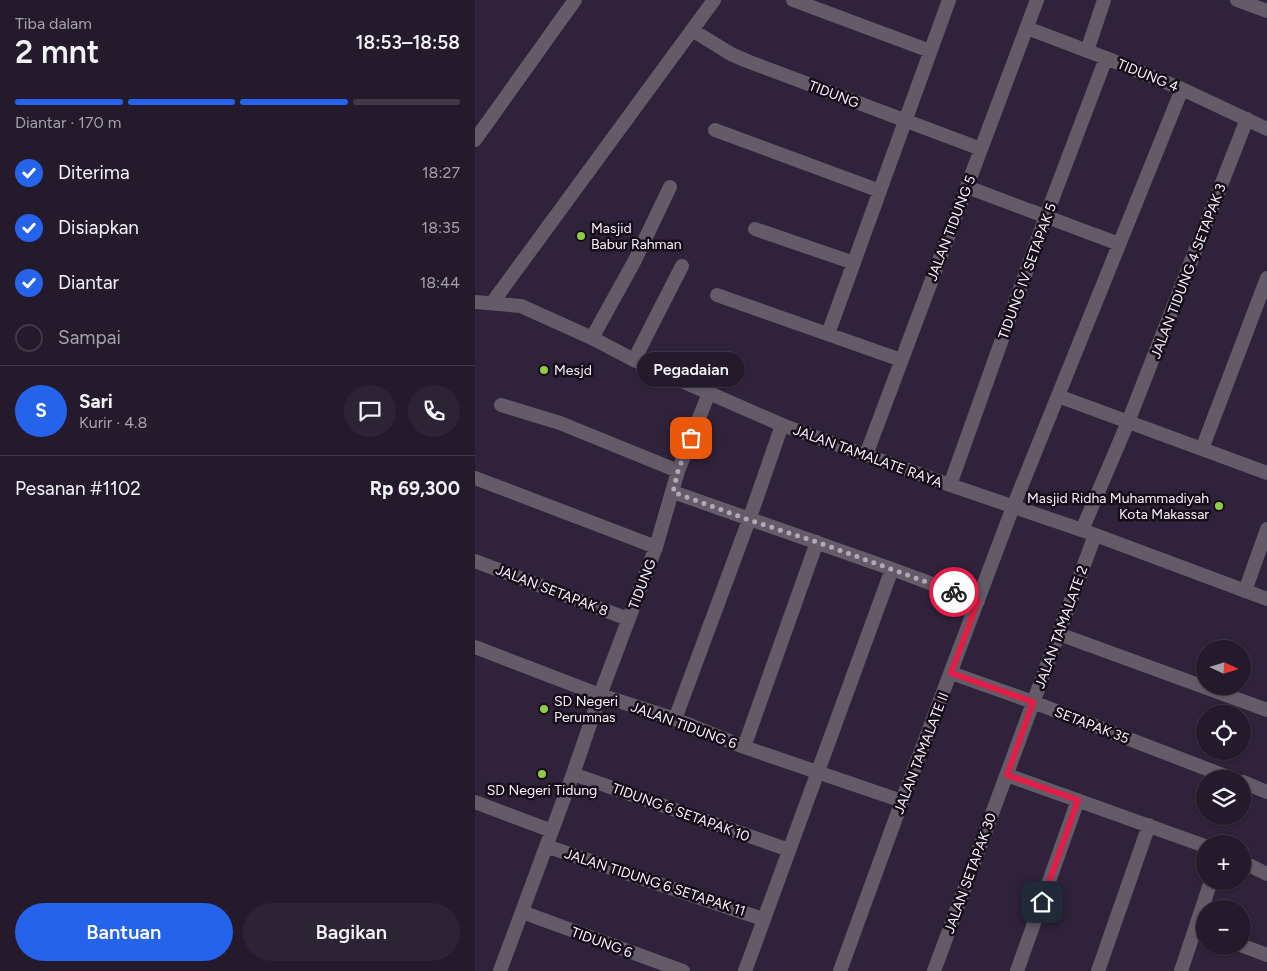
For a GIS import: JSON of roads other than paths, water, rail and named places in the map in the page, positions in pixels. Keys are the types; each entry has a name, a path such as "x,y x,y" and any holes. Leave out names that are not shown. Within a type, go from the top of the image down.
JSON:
{"street":[{"path":"475,140 575,0"},
{"path":"492,303 714,0"},
{"path":"793,0 930,51"},
{"path":"828,334 949,0"},
{"name":"JALAN TIDUNG 5","path":"866,455 1037,0"},
{"path":"1087,51 1104,0"},
{"path":"1237,0 1267,11"},
{"name":"TIDUNG 4","path":"1027,28 1182,89 1267,129"},
{"name":"TIDUNG","path":"692,30 731,54 747,61 981,149"},
{"name":"TIDUNG IV SETAPAK 5","path":"950,485 1046,216 1106,58"},
{"name":"JALAN TAMALATE II","path":"843,970 902,801 1013,507 1182,89"},
{"name":"JALAN TIDUNG 4 SETAPAK 3","path":"1128,422 1247,119"},
{"path":"715,130 880,191"},
{"path":"967,187 1119,244"},
{"path":"592,338 635,262 670,188"},
{"path":"755,229 854,263"},
{"path":"634,360 683,266"},
{"path":"1202,449 1267,278"},
{"path":"717,294 901,360"},
{"name":"JALAN TAMALATE RAYA","path":"475,302 521,306 592,338 634,360 782,425 1095,535 1267,599"},
{"name":"TIDUNG","path":"600,695 656,546 678,471 709,393"},
{"path":"1058,396 1267,473"},
{"path":"501,404 560,423 678,471"},
{"path":"1081,530 1128,422"},
{"path":"675,719 782,425"},
{"path":"475,478 656,546"},
{"path":"673,492 978,601"},
{"path":"1245,591 1267,529"},
{"name":"JALAN TAMALATE 2","path":"1007,775 1095,535"},
{"path":"744,747 817,542"},
{"name":"JALAN SETAPAK 8","path":"475,561 628,619"},
{"path":"745,971 892,569"},
{"path":"1059,634 1267,710"},
{"name":"JALAN TIDUNG 6","path":"475,647 600,695 675,719 744,747 902,801"},
{"name":"SETAPAK 35","path":"951,673 1033,702 1210,770"},
{"path":"500,971 573,774 600,695"},
{"name":"TIDUNG 6 SETAPAK 10","path":"573,774 789,850"},
{"path":"1007,775 1196,843"},
{"name":"JALAN SETAPAK 30","path":"934,971 1007,775"},
{"path":"1251,785 1267,792"},
{"path":"1017,971 1078,800"},
{"path":"475,803 552,831"},
{"path":"1098,971 1149,825"},
{"name":"JALAN TIDUNG 6 SETAPAK 11","path":"546,846 763,918"},
{"path":"1251,865 1266,872"},
{"name":"TIDUNG 6","path":"522,912 683,971"},
{"path":"1181,971 1196,939"},
{"path":"1251,949 1267,955"}],"place":[{"name":"Masjid Babur Rahman","path":"581,236"},
{"name":"Mesjd","path":"544,370"},
{"name":"Pegadaian","path":"691,438"},
{"name":"Masjid Ridha Muhammadiyah Kota Makassar","path":"1219,506"},
{"name":"SD Negeri Perumnas","path":"544,709"},
{"name":"SD Negeri Tidung","path":"542,774"}]}
